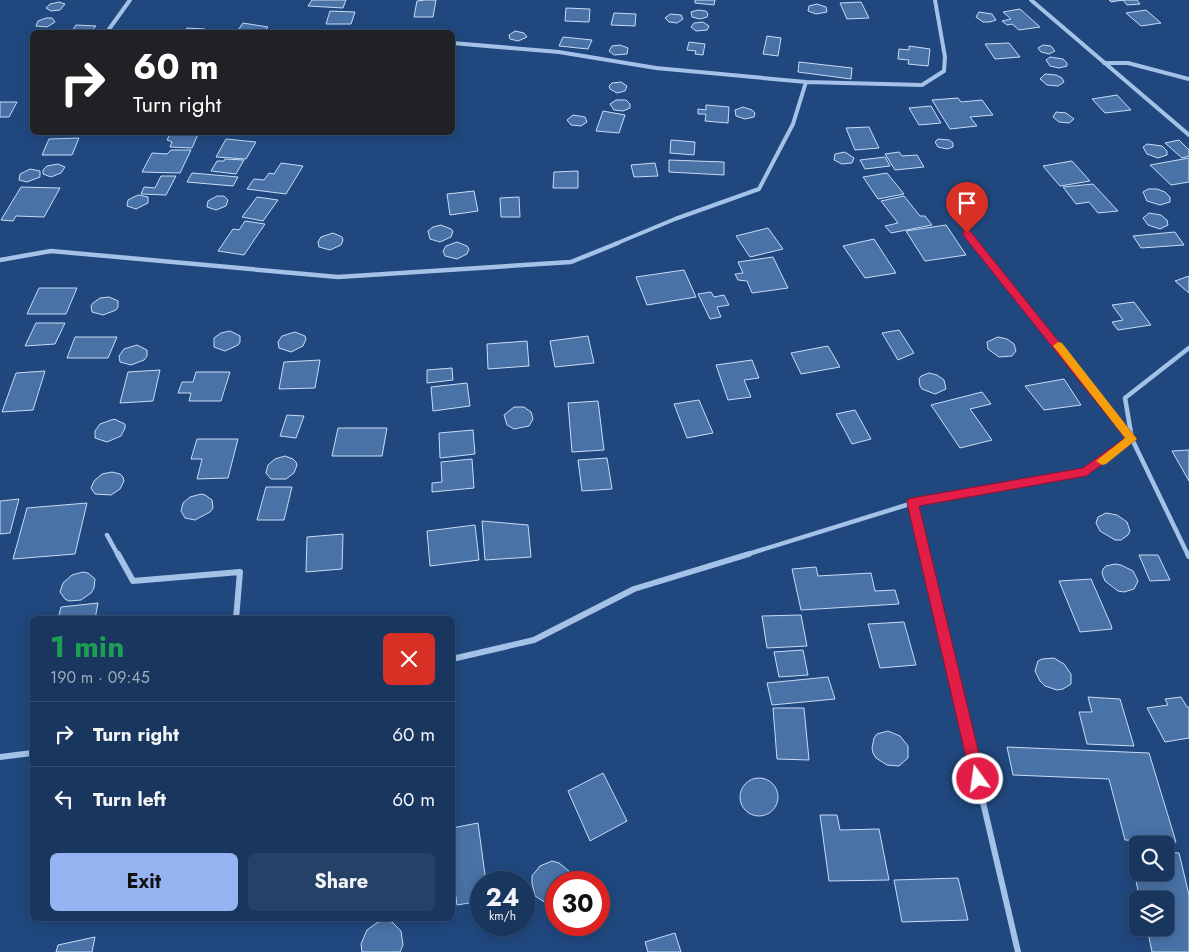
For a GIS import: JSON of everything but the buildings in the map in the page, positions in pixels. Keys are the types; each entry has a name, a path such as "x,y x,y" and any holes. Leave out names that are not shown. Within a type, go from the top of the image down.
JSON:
{"street":[{"path":"108,30 130,0"},
{"path":"455,43 559,52 656,68 806,82 922,85 944,71 945,57 935,0"},
{"path":"1030,0 1189,134"},
{"path":"1104,63 1128,63 1189,79"},
{"path":"0,260 51,251 338,277 571,262 675,219 759,189 786,142 802,104 806,82"},
{"path":"967,233 1132,439 1189,556"},
{"path":"1132,439 1125,398 1189,348"},
{"path":"455,658 534,640 634,589 912,503 1086,472 1132,439"},
{"path":"912,503 1018,952"},
{"path":"107,536 133,580 240,572 236,616"},
{"path":"0,757 30,753"}],"slow traffic":[{"path":"1058,346 1132,439 1102,461"}],"route":[{"path":"967,233 1132,439 1086,472 912,503 978,779"}]}
